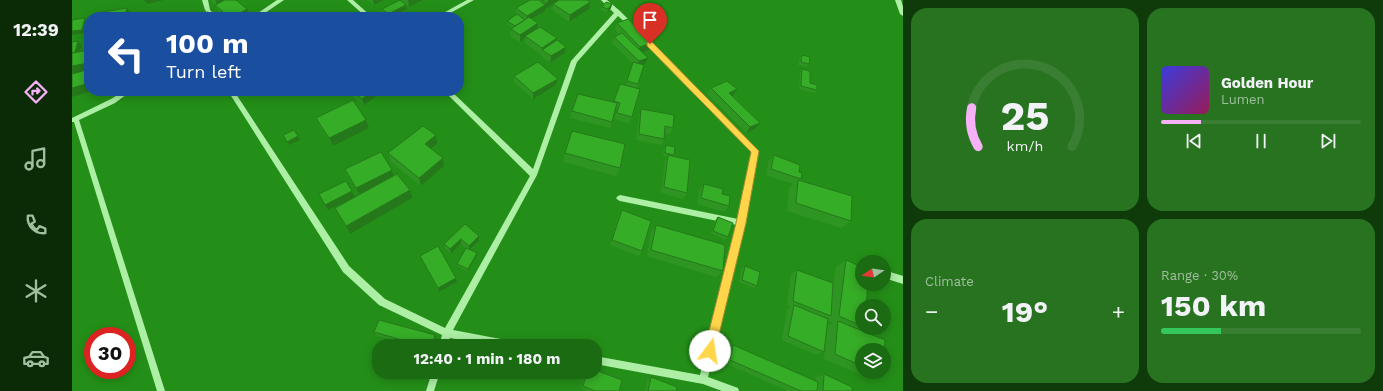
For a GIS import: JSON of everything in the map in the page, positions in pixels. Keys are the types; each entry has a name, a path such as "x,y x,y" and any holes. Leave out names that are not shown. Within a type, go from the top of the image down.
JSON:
{"street":[{"path":"205,0 210,12"},
{"path":"263,12 281,0"},
{"path":"350,0 363,12"},
{"path":"448,12 470,0"},
{"path":"604,0 618,12 755,151 741,223 703,380"},
{"path":"898,0 903,14"},
{"path":"445,339 447,333 534,175 574,61 618,12"},
{"path":"120,96 74,120 160,391"},
{"path":"233,96 346,269 382,302 447,333 479,339"},
{"path":"452,96 534,175"},
{"path":"620,198 741,223"},
{"path":"891,276 903,280"},
{"path":"602,361 703,380 735,391"},
{"path":"430,391 434,379"}],"building":[{"path":"225,0 236,0 247,9 242,12 223,12 215,5"},
{"path":"400,0 406,5 392,12 386,12 382,9"},
{"path":"530,0 539,0 545,5 527,16 516,8"},
{"path":"542,0 550,0 546,3"},
{"path":"559,0 587,0 590,2 570,15 553,4"},
{"path":"606,2 612,4 608,9 602,7"},
{"path":"127,8 126,12 103,12"},
{"path":"517,14 525,20 515,26 507,21"},
{"path":"529,17 538,23 520,35 511,29"},
{"path":"84,18 82,30 72,31 72,20"},
{"path":"628,19 651,43 640,47 617,23"},
{"path":"540,27 557,38 542,48 525,36"},
{"path":"622,33 648,58 639,61 614,37"},
{"path":"557,40 566,47 551,56 542,50"},
{"path":"78,41 75,52 72,53 72,42"},
{"path":"84,51 84,64 72,66 72,53"},
{"path":"802,55 810,57 809,64 801,62"},
{"path":"538,62 558,79 533,93 514,76"},
{"path":"633,62 644,65 638,84 627,81"},
{"path":"802,69 810,71 810,83 817,85 817,90 801,86"},
{"path":"84,71 84,85 72,88 72,74"},
{"path":"727,81 737,89 729,93 760,123 750,127 711,88"},
{"path":"620,84 640,89 632,117 617,113 620,103 614,101"},
{"path":"578,94 617,103 612,122 572,111"},
{"path":"358,96 366,96 362,99"},
{"path":"353,100 366,120 329,138 316,118"},
{"path":"641,109 674,115 673,128 665,126 664,139 639,134"},
{"path":"423,126 436,135 425,144 443,158 419,178 388,153"},
{"path":"294,130 298,136 287,142 283,135"},
{"path":"572,131 625,144 620,168 565,153"},
{"path":"666,145 675,147 674,155 665,153"},
{"path":"381,152 392,170 356,188 345,169"},
{"path":"668,155 690,160 687,193 664,187"},
{"path":"774,155 800,165 799,172 802,173 801,179 771,169"},
{"path":"397,174 410,190 346,226 335,208"},
{"path":"798,180 852,196 851,221 796,203"},
{"path":"346,181 352,191 325,205 319,194"},
{"path":"704,184 723,189 722,194 730,196 729,206 701,198"},
{"path":"622,210 651,221 642,251 612,240"},
{"path":"718,217 733,223 728,237 713,231"},
{"path":"465,224 479,236 469,246 461,239 450,249 444,244"},
{"path":"656,225 725,245 723,271 651,250"},
{"path":"438,246 456,278 438,288 420,256"},
{"path":"466,248 477,253 468,269 457,264"},
{"path":"846,260 855,264 855,291 867,291 867,299 855,299 855,323 839,316"},
{"path":"745,266 760,272 757,286 742,280"},
{"path":"797,270 833,283 831,316 793,301"},
{"path":"794,305 828,319 824,352 788,336"},
{"path":"379,320 435,335 434,339 398,339 374,332"},
{"path":"838,321 855,328 855,335 873,335 885,340 885,343 855,343 855,363 835,354"},
{"path":"733,345 818,382 817,391 801,391 730,360"},
{"path":"602,373 622,380 619,391 595,391 583,386 585,379 602,379"},
{"path":"824,374 852,387 852,391 823,391"},
{"path":"651,377 677,387 676,391 648,391"}],"route":[{"path":"650,44 755,151 741,223 710,351"}]}
